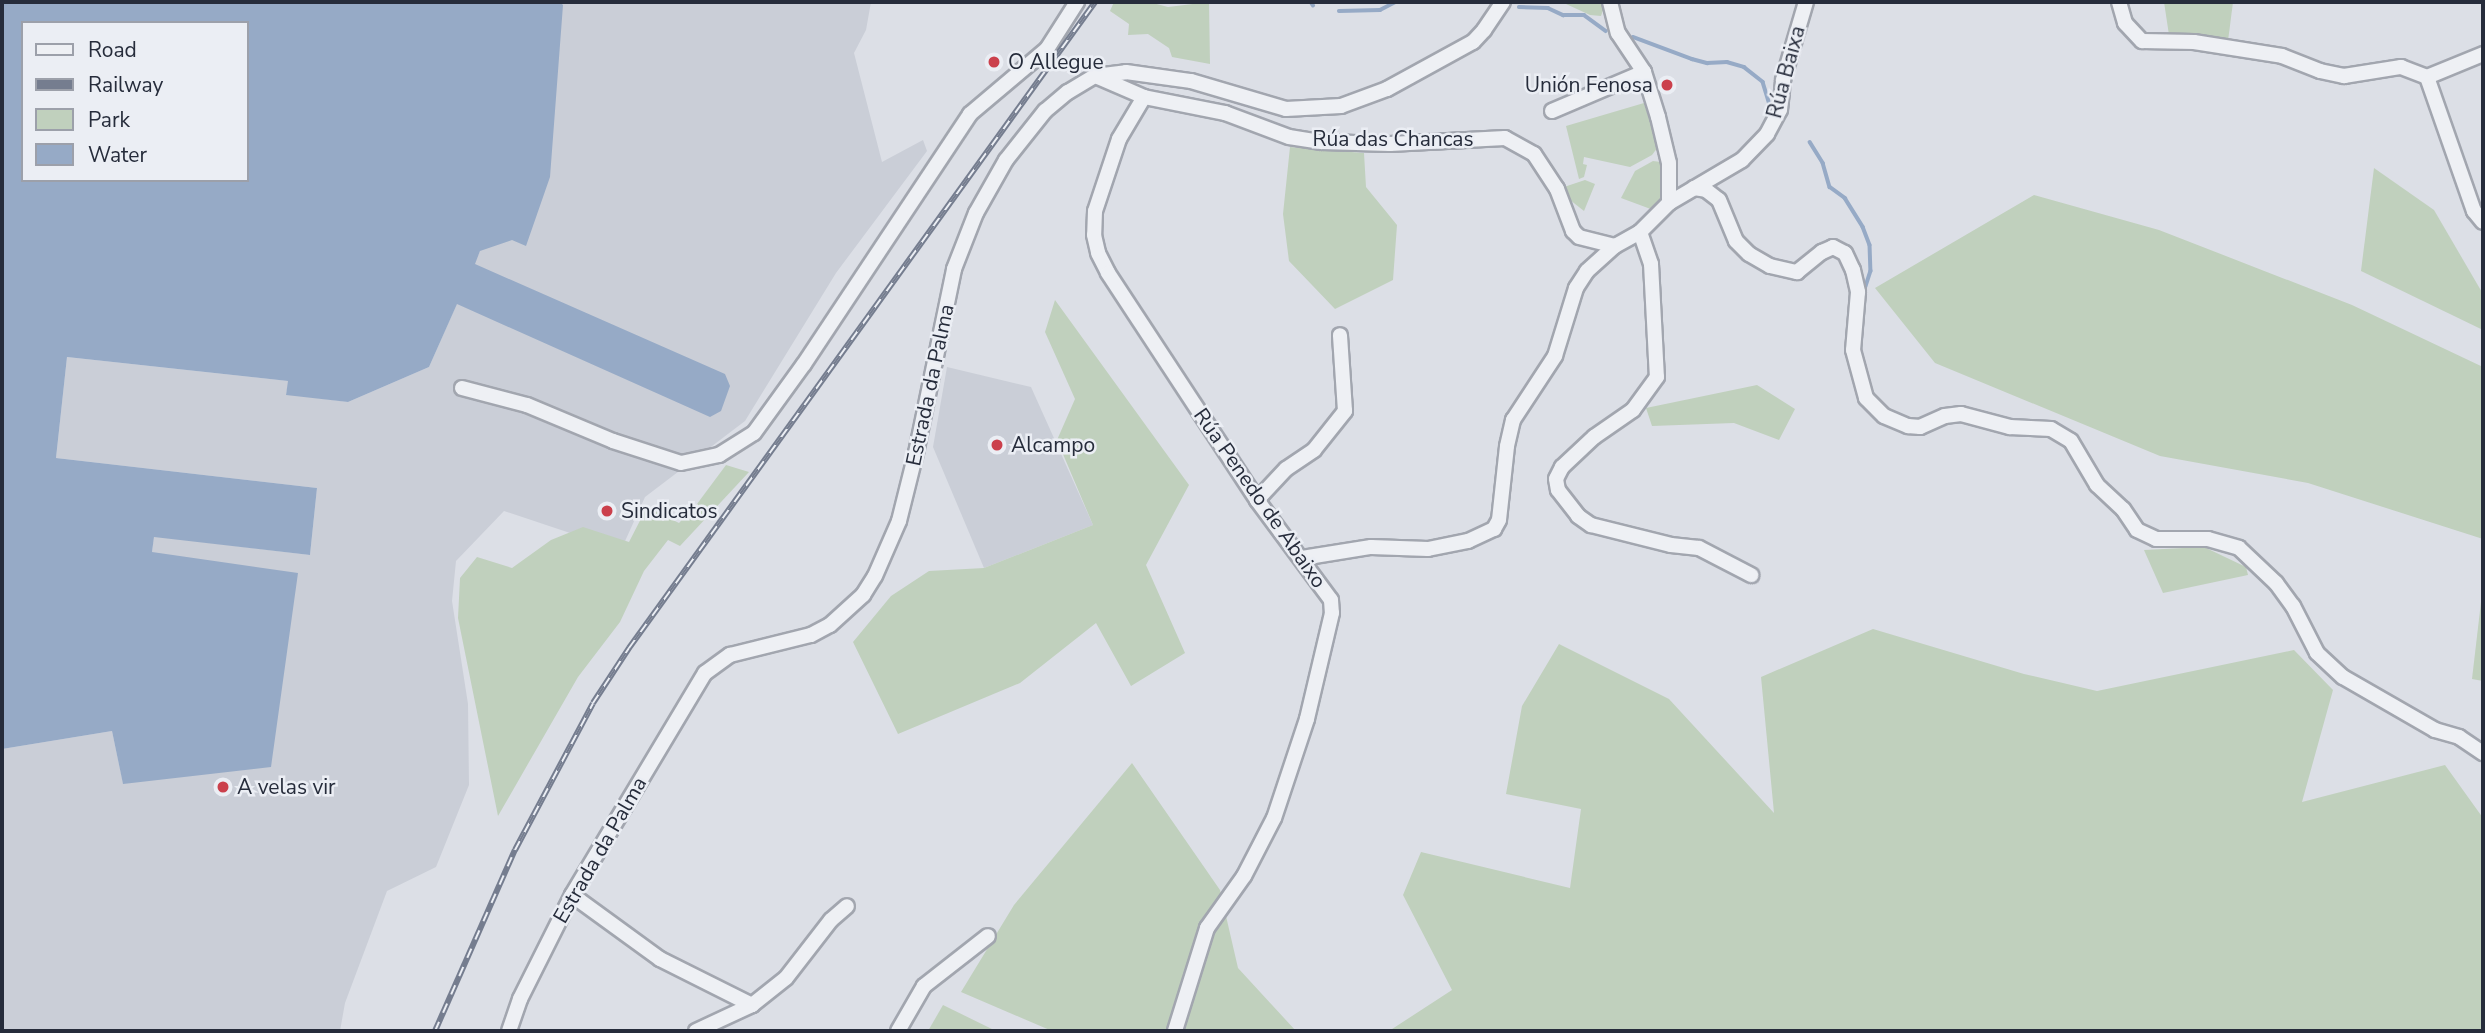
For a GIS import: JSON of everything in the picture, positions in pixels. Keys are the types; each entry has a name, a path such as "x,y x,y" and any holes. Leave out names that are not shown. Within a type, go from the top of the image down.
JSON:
{"street":[{"path":"462,388 527,405 613,440 681,463 719,455 754,433 804,364 970,114 1047,49 1077,2"},
{"name":"Estrada da Palma","path":"509,1031 520,999 572,895 705,673 730,655 811,635 830,625 848,611 875,576 899,521 916,453 954,269 976,212 1006,160 1045,111 1068,92 1095,76 1126,72 1158,74 1286,109 1341,106 1387,89 1473,41 1485,30 1503,2"},
{"path":"1610,2 1618,33 1644,72 1669,163 1669,203"},
{"name":"Rúa Baixa","path":"1640,233 1669,203 1742,160 1767,134 1780,110 1783,80 1806,2"},
{"path":"2122,2 2126,23 2142,41 2194,42 2282,56 2320,71 2344,76 2401,67 2427,77 2483,54"},
{"path":"1552,111 1644,72"},
{"name":"Rúa das Chancas","path":"1095,76 1143,97 1225,113 1289,137 1322,142 1390,144 1505,138 1534,154 1558,189 1573,231 1578,237 1615,246"},
{"path":"2427,77 2474,211 2483,222"},
{"name":"Rúa Penedo de Abaixo","path":"1143,97 1119,139 1096,211 1094,235 1098,253 1108,273 1257,500 1331,600 1332,613 1307,719 1265,840 1203,938 1175,1031"},
{"path":"1694,188 1706,190 1719,200 1736,240 1749,254 1770,266 1797,272 1822,252 1833,247 1844,253 1853,270 1858,292 1853,350 1866,398 1884,416 1908,426 1920,427 1945,416 1961,414 2010,427 2051,429 2071,441 2097,485 2123,509 2137,530 2156,539 2208,539 2239,548 2276,583 2293,606 2317,653 2343,677 2435,730 2459,737 2483,739"},
{"path":"1302,558 1371,547 1429,549 1481,537 1494,529 1499,520 1507,446 1513,420 1555,356 1576,288 1587,271 1615,246 1640,233 1651,264 1657,377 1633,410 1594,437 1562,467 1556,479 1558,490 1578,516 1591,525 1671,545 1699,548 1751,575"},
{"path":"1257,500 1286,469 1314,450 1345,411 1339,335"},
{"path":"2459,737 2483,753"},
{"path":"572,895 660,958 752,1005"},
{"path":"696,1031 752,1005 786,978 831,920 847,906"},
{"path":"898,1031 924,986 988,936"}],"shaded area":[{"path":"560,2 871,2 866,30 854,53 882,162 923,140 927,151 836,273 745,421 645,497 621,550 504,511 456,561 452,601 468,704 469,785 436,867 387,891 345,1003 340,1031 2,1031 2,749 112,731 123,783 154,536 310,555 317,488 56,458 67,357 289,381 286,394 348,402 429,367 480,251"},
{"path":"947,367 1031,387 1093,525 984,568 933,447"}],"green space":[{"path":"1114,2 1149,2 1168,7 1209,2 1210,64 1172,57 1169,48 1148,34 1128,35 1129,24 1110,11"},
{"path":"1535,2 1605,4 1601,16 1590,15 1566,4"},
{"path":"2164,2 2233,2 2228,41 2169,35"},
{"path":"1644,103 1658,147 1652,155 1630,167 1584,157 1583,164 1587,165 1584,177 1579,179 1566,126"},
{"path":"1290,147 1364,153 1366,187 1397,225 1393,280 1335,309 1289,261 1283,214"},
{"path":"1653,161 1661,162 1664,167 1661,201 1656,211 1621,198 1635,171"},
{"path":"2374,168 2434,210 2483,294 2483,330 2361,271"},
{"path":"1585,180 1595,184 1584,211 1565,196 1561,188"},
{"path":"2034,195 2159,230 2352,305 2483,367 2483,539 2308,483 2160,456 1935,363 1875,288"},
{"path":"1055,300 1189,485 1146,565 1185,653 1131,686 1096,623 1020,683 898,734 853,642 891,596 929,571 984,568 1093,525 1057,440 1075,399 1045,332"},
{"path":"1757,385 1795,409 1779,440 1734,423 1652,426 1646,408"},
{"path":"726,465 749,472 680,546 668,540 644,571 620,622 578,677 498,816 458,618 460,578 477,557 512,568 551,540 583,527 629,542 647,507 679,523"},
{"path":"2204,547 2246,567 2248,575 2163,593 2144,550"},
{"path":"2483,585 2483,681 2472,679"},
{"path":"1873,629 2024,674 2097,691 2294,650 2333,690 2302,802 2445,765 2483,818 2483,1031 1389,1031 1452,990 1403,895 1421,852 1570,888 1581,809 1506,794 1522,706 1559,644 1669,699 1774,813 1761,677"},
{"path":"1132,763 1220,890 1238,968 1296,1031 1052,1031 961,992 1014,905"},
{"path":"943,1005 996,1031 928,1031"}],"water":[{"path":"2,2 560,2 563,5 550,177 526,246 512,240 480,251 475,264 725,374 730,386 721,411 710,417 457,304 429,367 348,402 286,395 288,381 67,357 56,458 317,488 310,555 154,537 152,552 298,573 271,767 123,784 112,731 2,749"}],"waterway":[{"path":"1339,11 1380,10 1396,2"},
{"path":"1519,7 1548,8 1563,15 1584,15 1606,31"},
{"path":"1633,37 1692,59 1707,63 1727,62 1744,67 1763,82 1772,111"},
{"path":"1810,142 1823,163 1830,187 1845,198 1863,227 1870,245 1871,271 1866,286"}],"railway":[{"path":"435,1031 515,850 593,703 629,648 1095,2"}],"place":[{"name":"O Allegue","path":"994,62"},
{"name":"Unión Fenosa","path":"1667,85"},
{"name":"Alcampo","path":"997,445"},
{"name":"Sindicatos","path":"607,511"},
{"name":"A velas vir","path":"223,787"}]}
